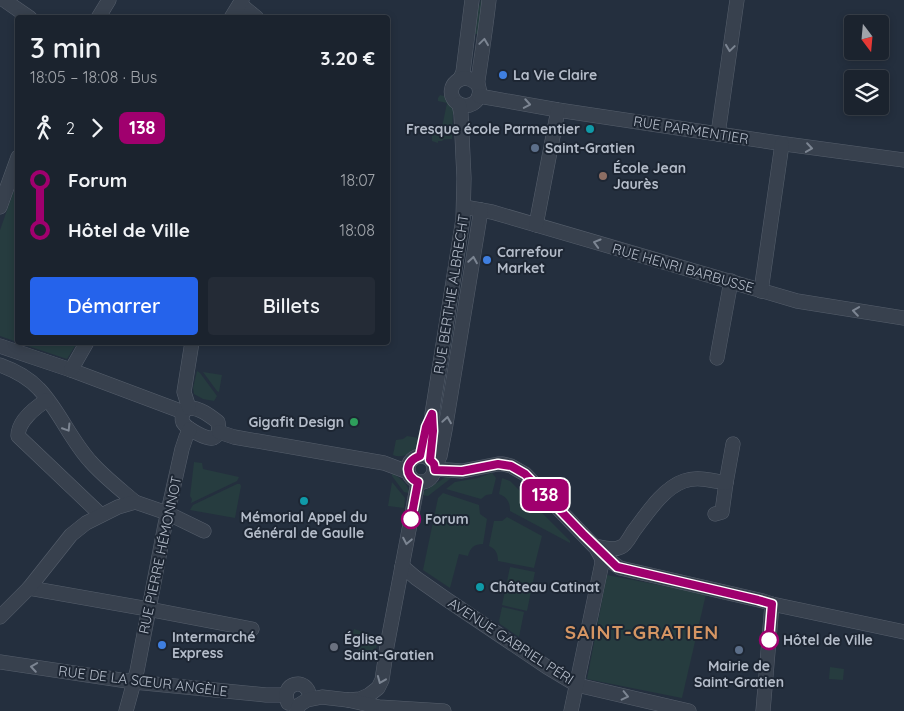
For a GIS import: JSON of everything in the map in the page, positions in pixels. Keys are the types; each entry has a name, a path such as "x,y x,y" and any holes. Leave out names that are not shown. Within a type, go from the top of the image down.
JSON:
{"street":[{"path":"4,0 26,15"},
{"path":"100,15 109,0"},
{"path":"462,108 474,103 478,90 489,0"},
{"path":"718,134 737,0"},
{"path":"233,15 241,2 254,15"},
{"name":"RUE BERTHIE ALBRECHT","path":"422,467 426,427 432,414 463,219 462,108 453,98 452,90 455,82 460,79 463,72 473,4"},
{"path":"460,79 470,78 478,90"},
{"name":"RUE PARMENTIER","path":"478,90 558,110 782,144 904,160"},
{"path":"536,226 558,110"},
{"path":"761,291 782,144"},
{"path":"0,207 15,165"},
{"name":"RUE HENRI BARBUSSE","path":"464,207 492,212 797,301 904,318"},
{"name":"RUE BERTHIE ALBRECHT","path":"422,467 440,456 480,210"},
{"path":"717,358 731,281"},
{"path":"71,370 85,345"},
{"path":"0,346 71,370 164,406 186,410 199,409 218,422 219,432 212,438 190,429 184,424 182,416 186,410 184,392 192,345"},
{"path":"14,350 5,367 27,378 39,388 90,461 135,502 167,513 204,531"},
{"path":"164,406 174,404 184,392"},
{"path":"48,400 37,407 26,419 18,432 18,436 101,515"},
{"name":"RUE PIERRE HÉMONNOT","path":"126,711 134,682 167,513 182,449 190,429"},
{"path":"219,432 234,438 384,463 462,471 498,464 511,466 525,474 594,546 617,567 772,604 904,632"},
{"path":"715,514 722,512 733,444"},
{"path":"348,700 360,699 369,695 378,688 382,680 422,467"},
{"path":"636,571 622,560 623,546 652,506 676,485 685,480 701,478 726,483"},
{"path":"0,616 28,588 71,534 101,515 135,502"},
{"path":"594,546 606,549 623,546"},
{"path":"571,711 602,563 601,557 594,546"},
{"name":"AVENUE GABRIEL PÉRI","path":"402,566 446,599 577,685 689,711"},
{"path":"28,588 252,629"},
{"path":"763,711 772,604"},
{"name":"RUE DE LA SŒUR ANGÈLE","path":"0,662 134,682 266,695 286,695"},
{"path":"310,698 310,693 306,687 297,684 288,688 286,695 289,704 297,710 303,702 310,698 322,697 348,700 379,707 444,711"}],"green space":[{"path":"481,0 487,0 482,35 470,33"},
{"path":"440,95 445,97 453,109 452,139 444,139 438,141 438,143 432,141 432,133 441,132 447,103 438,101"},
{"path":"15,188 15,341 0,336 0,230"},
{"path":"25,345 76,345 67,359"},
{"path":"197,371 217,396 214,401 203,399 194,394 193,388"},
{"path":"203,372 222,375 219,392 217,391"},
{"path":"407,436 419,438 417,448 403,456 393,455 396,440"},
{"path":"194,462 202,463 203,469 239,477 237,481 191,503 192,499 190,496"},
{"path":"392,473 401,479 409,493 404,492 392,476"},
{"path":"492,473 496,478 492,494 486,495 481,499 446,489 455,482 478,478"},
{"path":"449,475 455,475 428,496 421,495 421,493"},
{"path":"502,478 510,481 570,543 510,511 508,500 499,494"},
{"path":"392,482 405,498 404,508 388,506"},
{"path":"237,484 241,486 235,518 190,510 193,505"},
{"path":"443,493 479,505 480,514 487,519 483,544 473,547 468,556 459,554 450,588 423,570 438,498"},
{"path":"507,517 542,536 534,568 498,561 496,552 489,546 494,521 502,521"},
{"path":"510,567 535,572 527,611 502,605"},
{"path":"607,575 706,594 682,698 587,679"},
{"path":"502,607 524,612 519,637 500,624"},
{"path":"354,629 379,637 376,649 355,662 353,657 358,652 359,645 357,638 353,634"},
{"path":"830,667 844,669 843,680 829,679"}],"bus line":[{"name":"138","path":"411,519 418,482 412,479 408,468 411,461 420,456 426,427 432,414 433,431 430,460 434,464 435,470 462,471 498,464 511,466 525,474 617,567 772,604 769,640"}],"place":[{"name":"La Vie Claire","path":"503,75"},
{"name":"Fresque école Parmentier","path":"590,129"},
{"name":"Saint-Gratien","path":"535,148"},
{"name":"École Jean Jaurès","path":"603,176"},
{"name":"Carrefour Market","path":"487,260"},
{"name":"Gigafit Design","path":"354,422"},
{"name":"Mémorial Appel du Général de Gaulle","path":"304,501"},
{"name":"Forum","path":"411,519"},
{"name":"Château Catinat","path":"480,587"},
{"name":"Hôtel de Ville","path":"769,640"},
{"name":"Intermarché Express","path":"162,645"},
{"name":"Église Saint-Gratien","path":"334,647"},
{"name":"Mairie de Saint-Gratien","path":"739,650"}],"district":[{"name":"SAINT-GRATIEN","path":"642,632"}]}
